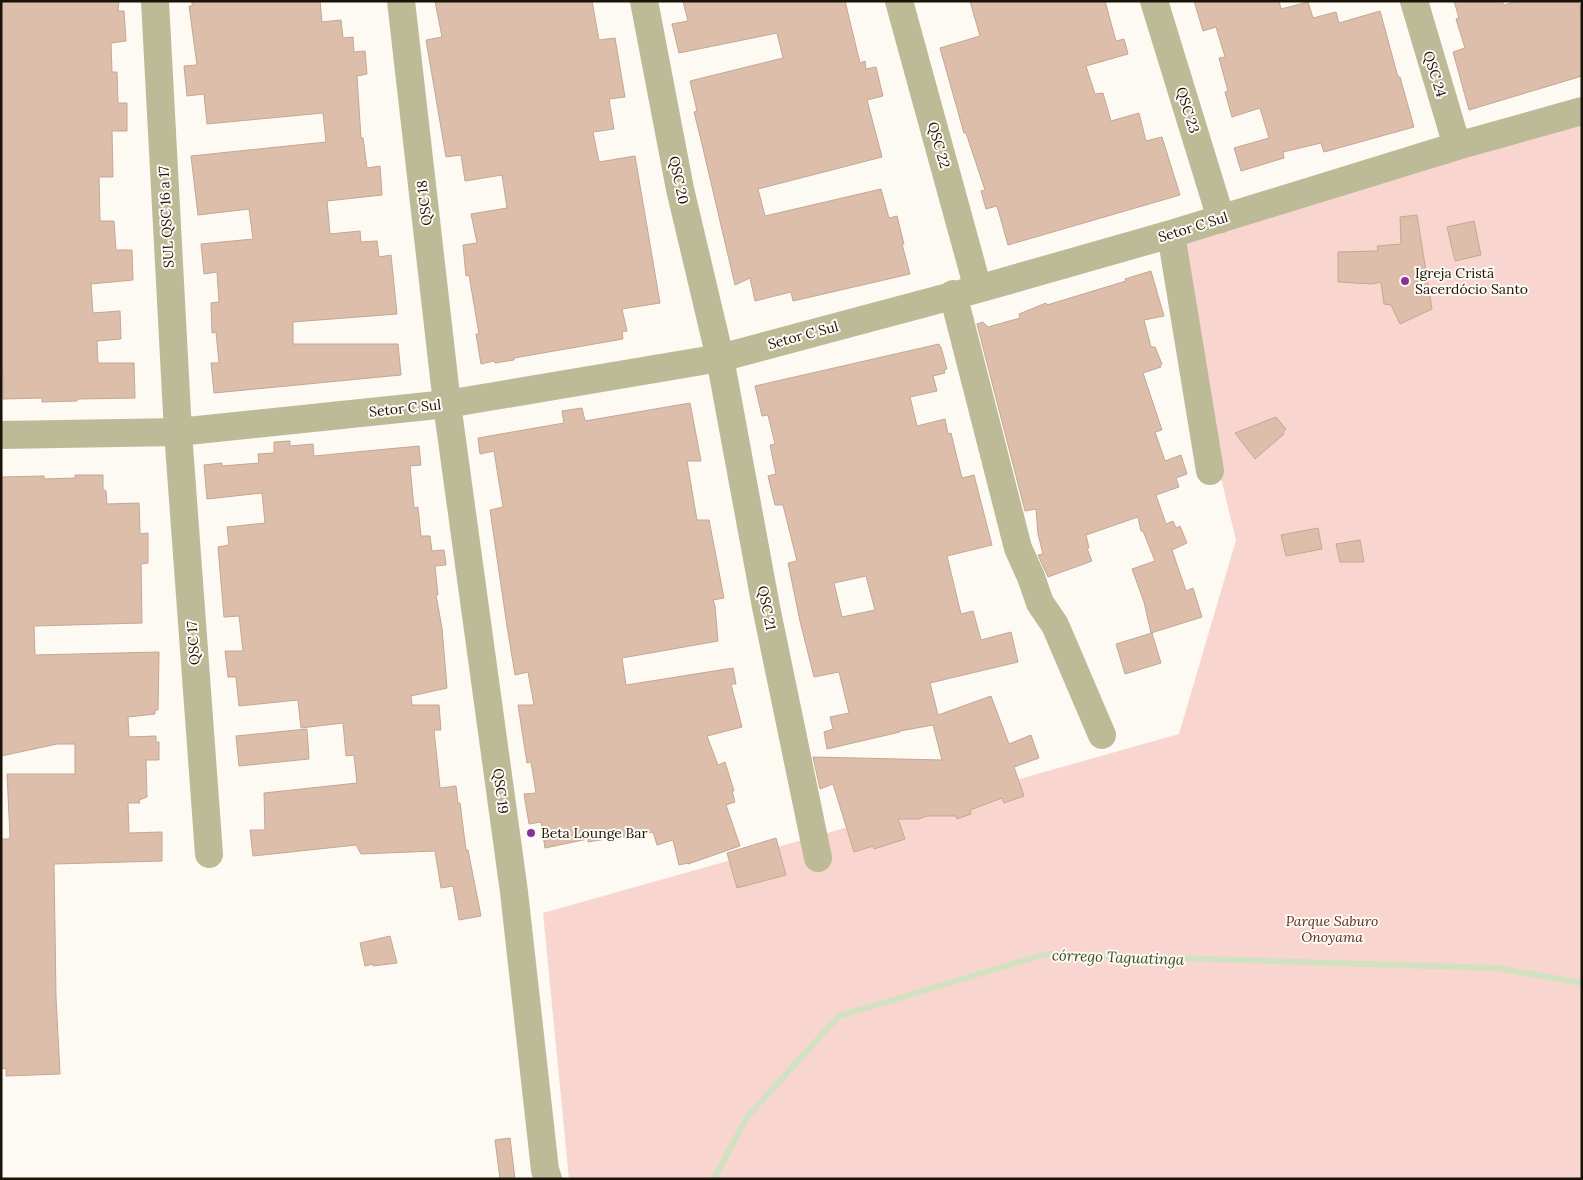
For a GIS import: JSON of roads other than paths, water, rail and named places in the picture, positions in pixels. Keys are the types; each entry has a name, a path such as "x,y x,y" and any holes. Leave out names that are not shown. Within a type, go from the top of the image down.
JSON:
{"street":[{"name":"SUL QSC 16 a 17","path":"155,1 178,432"},
{"name":"QSC 18","path":"401,1 447,404"},
{"name":"QSC 20","path":"644,1 680,189 720,358"},
{"name":"QSC 22","path":"899,1 966,292 1018,548 1032,577 1040,603 1055,625 1102,735"},
{"name":"QSC 23","path":"1154,1 1221,219"},
{"name":"QSC 24","path":"1414,1 1456,146"},
{"name":"Setor C Sul","path":"1,435 178,432 447,404 720,358 966,292 1171,234 1456,146 1582,111"},
{"path":"1171,234 1210,471"},
{"name":"QSC 21","path":"720,358 766,607 818,858"},
{"name":"QSC 19","path":"447,404 498,766 545,1170 548,1179"},
{"name":"QSC 17","path":"178,432 209,854"}],"waterway":[{"name":"córrego Taguatinga","path":"714,1179 747,1117 839,1016 1046,954 1496,968 1582,983"}],"place":[{"name":"Igreja Cristã Sacerdócio Santo","path":"1405,281"},
{"name":"Beta Lounge Bar","path":"531,833"}],"park label":[{"name":"Parque Saburo Onoyama","path":"1332,930"}]}
